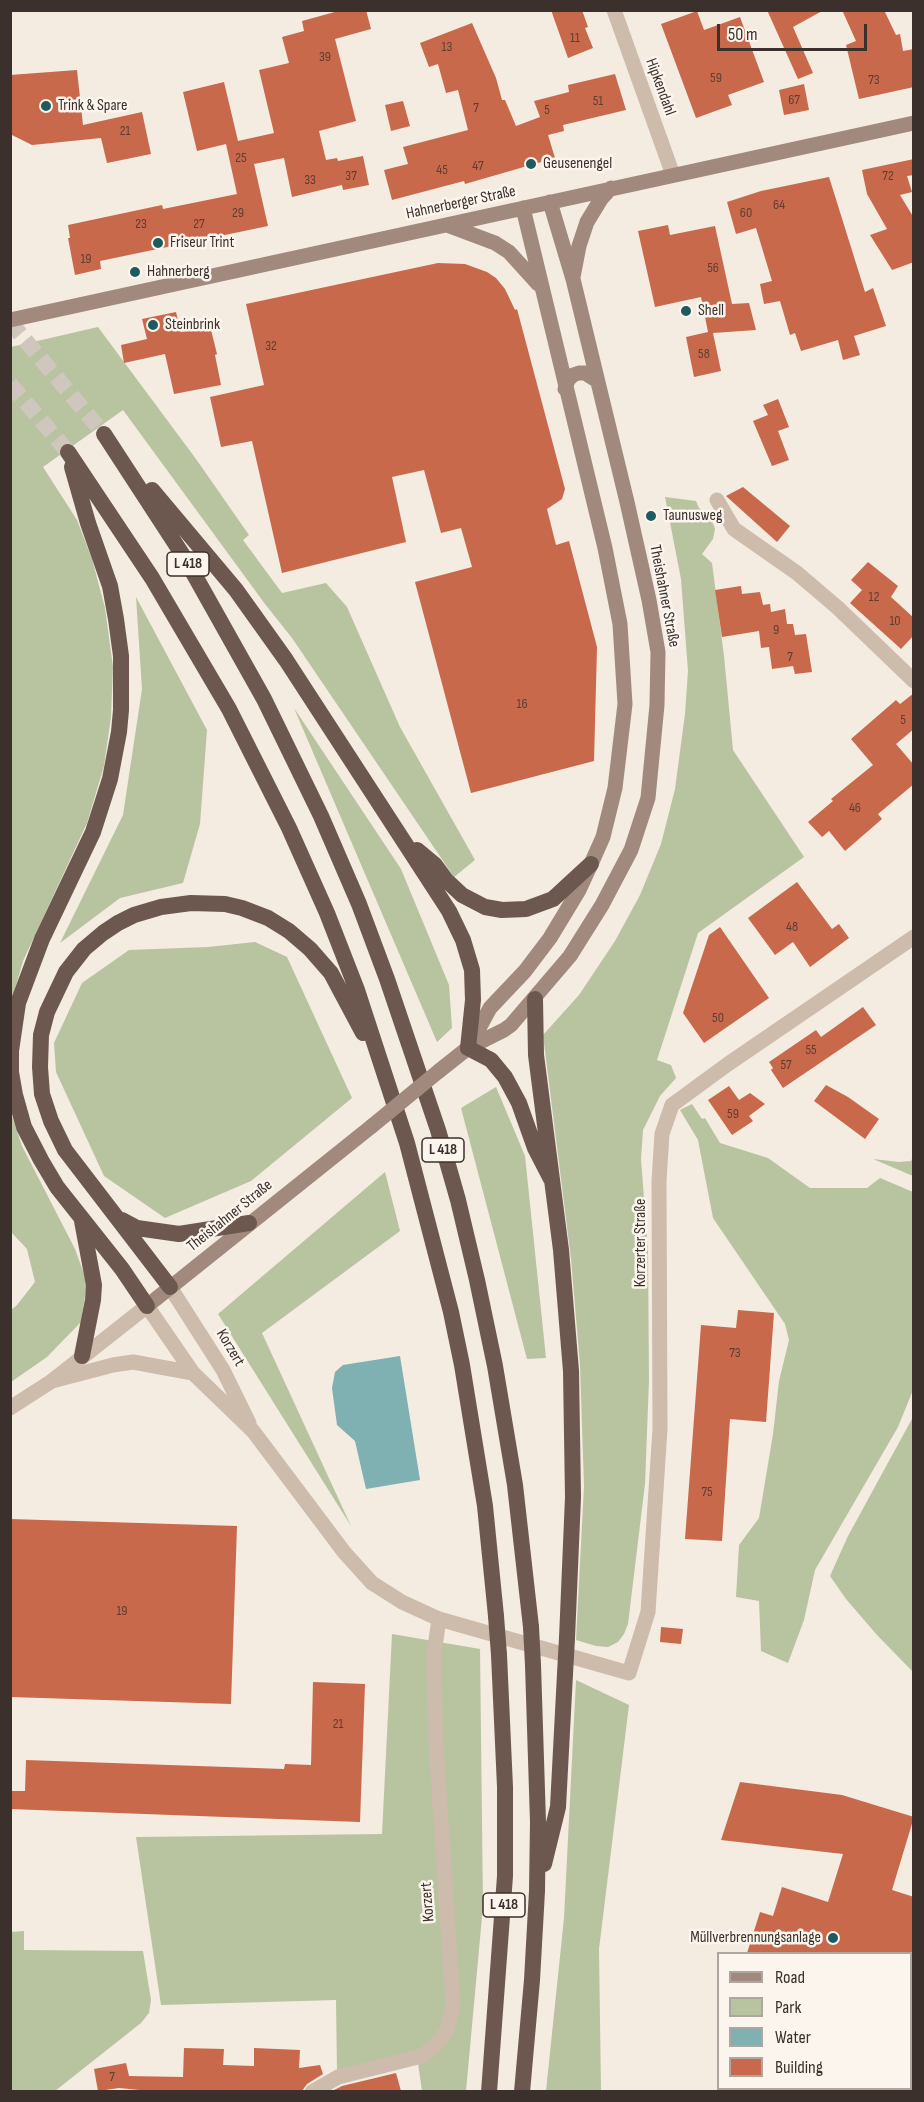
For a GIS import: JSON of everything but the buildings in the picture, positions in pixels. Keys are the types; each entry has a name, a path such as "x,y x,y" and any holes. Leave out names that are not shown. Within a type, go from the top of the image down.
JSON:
{"highway":[{"name":"L 418","path":"468,1048 473,984 469,957 449,911 286,660 236,590 104,434 186,560 264,699 321,816 387,979 438,1130 458,1200 495,1366 515,1485 531,1627 538,1812 537,1891 522,2091"},
{"name":"L 418","path":"147,1306 122,1269 57,1187 32,1145 19,1111 11,1072 11,1051 18,1003 42,939 82,858 102,806 116,753 121,710 121,656 110,586 88,523 68,452 114,519 180,624 229,709 290,828 327,913 386,1076 421,1191 462,1365 485,1506 499,1655 505,1787 506,1876 489,2091"},
{"name":"L 418","path":"404,839 435,865 462,896 494,909 519,910 544,903 564,890 591,864"},
{"name":"L 418","path":"170,1287 65,1150 42,1094 40,1067 42,1035 47,1012 66,972 84,949 118,922 161,907 191,903 225,904 268,918 289,931 310,949 330,972 386,1076"},
{"name":"L 418","path":"535,999 536,1055 561,1250 571,1371 573,1497 558,1807 537,1891"},
{"path":"468,1048 491,1059 505,1077 519,1103 535,1148 552,1179"},
{"name":"L 418","path":"114,1215 137,1228 179,1234 249,1223"},
{"name":"L 418","path":"82,1218 94,1285 82,1356"}],"main road":[{"name":"Hahnerberger Straße","path":"12,319 914,123"},
{"path":"573,279 579,246 587,222 601,199 611,188"},
{"name":"Theishahner Straße","path":"147,1306 468,1048 504,1030 535,999 570,956 602,905 631,850 648,798 657,705 658,652 649,600 573,279 550,202"},
{"name":"Theishahner Straße","path":"468,1048 490,1008 525,971 550,938 579,890 591,864 603,837 615,788 626,705 621,624 605,548 523,208"},
{"path":"444,224 495,243 509,252 541,287"},
{"path":"565,388 568,380 579,373 585,373 596,380"}],"street":[{"name":"Hipkendahl","path":"614,10 673,175"},
{"path":"717,500 734,529 797,573 838,608 914,681"},
{"name":"Korzerter Straße","path":"629,1673 648,1612 660,1429 659,1181 662,1134 672,1105 914,937"},
{"name":"Korzert","path":"170,1287 223,1370 253,1431"},
{"name":"Korzert","path":"147,1306 193,1372 253,1431 344,1552 372,1583 402,1602 439,1619 629,1673"},
{"name":"Theishahner Straße","path":"10,1408 52,1381 147,1306"},
{"path":"52,1381 133,1362 193,1372"},
{"name":"Korzert","path":"312,2091 338,2077 422,2055 435,2046 447,2030 453,2006 435,1727 434,1654 439,1619"}],"green space":[{"path":"98,327 249,535 243,540 282,593 326,583 347,607 400,727 475,860 454,877 292,638 123,410 43,467 77,520 92,559 105,608 113,667 111,717 104,766 87,823 23,961 11,1003 11,347"},
{"path":"665,497 696,501 699,508 711,518 715,529 713,539 702,554 712,563 733,750 804,857 698,933 657,1060 671,1065 676,1078 660,1096 643,1130 641,1159 648,1251 649,1380 645,1484 628,1624 618,1642 608,1647 576,1640 584,1486 580,1365 571,1259 543,1035 579,995 615,941 640,895 661,844 675,789 688,671 681,579"},
{"path":"136,597 207,730 200,824 183,883 120,898 60,943 123,815 142,689"},
{"path":"294,708 401,869 449,985 452,1028 437,1042"},
{"path":"255,942 287,957 352,1098 251,1181 165,1218 104,1176 56,1072 54,1043 82,983 129,950 208,947"},
{"path":"496,1087 525,1156 546,1358 527,1359 461,1108"},
{"path":"692,1104 702,1119 705,1118 720,1143 768,1158 810,1188 867,1188 880,1178 913,1192 913,1390 898,1427 815,1570 804,1620 788,1663 761,1651 759,1601 736,1597 739,1545 759,1518 779,1381 789,1340 785,1324 713,1218 698,1140 680,1110"},
{"path":"10,1110 22,1146 75,1249 87,1282 81,1322 47,1357 11,1382 11,1310 35,1282 27,1249 11,1232"},
{"path":"913,1157 913,1176 873,1159 899,1162 911,1161"},
{"path":"385,1172 400,1231 262,1333 351,1526 218,1314"},
{"path":"913,1417 913,1672 877,1635 846,1599 830,1576 848,1536"},
{"path":"392,1634 480,1649 483,1906 466,2091 422,2091 418,2063 337,2071 336,2000 161,2005 136,1837 382,1834"},
{"path":"576,1680 629,1705 599,1949 601,2091 546,2091 564,1918"},
{"path":"24,1931 24,1950 143,1951 151,2000 149,2013 141,2023 55,2091 11,2091 11,1932"}],"water":[{"path":"400,1356 420,1480 366,1489 355,1441 337,1425 332,1388 335,1372 343,1365"}],"tunnel":[{"path":"10,322 104,434"},
{"path":"10,384 68,452"}],"place":[{"name":"Trink & Spare","path":"46,106"},
{"name":"Geusenengel","path":"531,164"},
{"name":"Friseur Trint","path":"158,243"},
{"name":"Hahnerberg","path":"135,272"},
{"name":"Shell","path":"686,311"},
{"name":"Steinbrink","path":"153,325"},
{"name":"Taunusweg","path":"651,516"},
{"name":"Müllverbrennungsanlage","path":"833,1938"}]}
